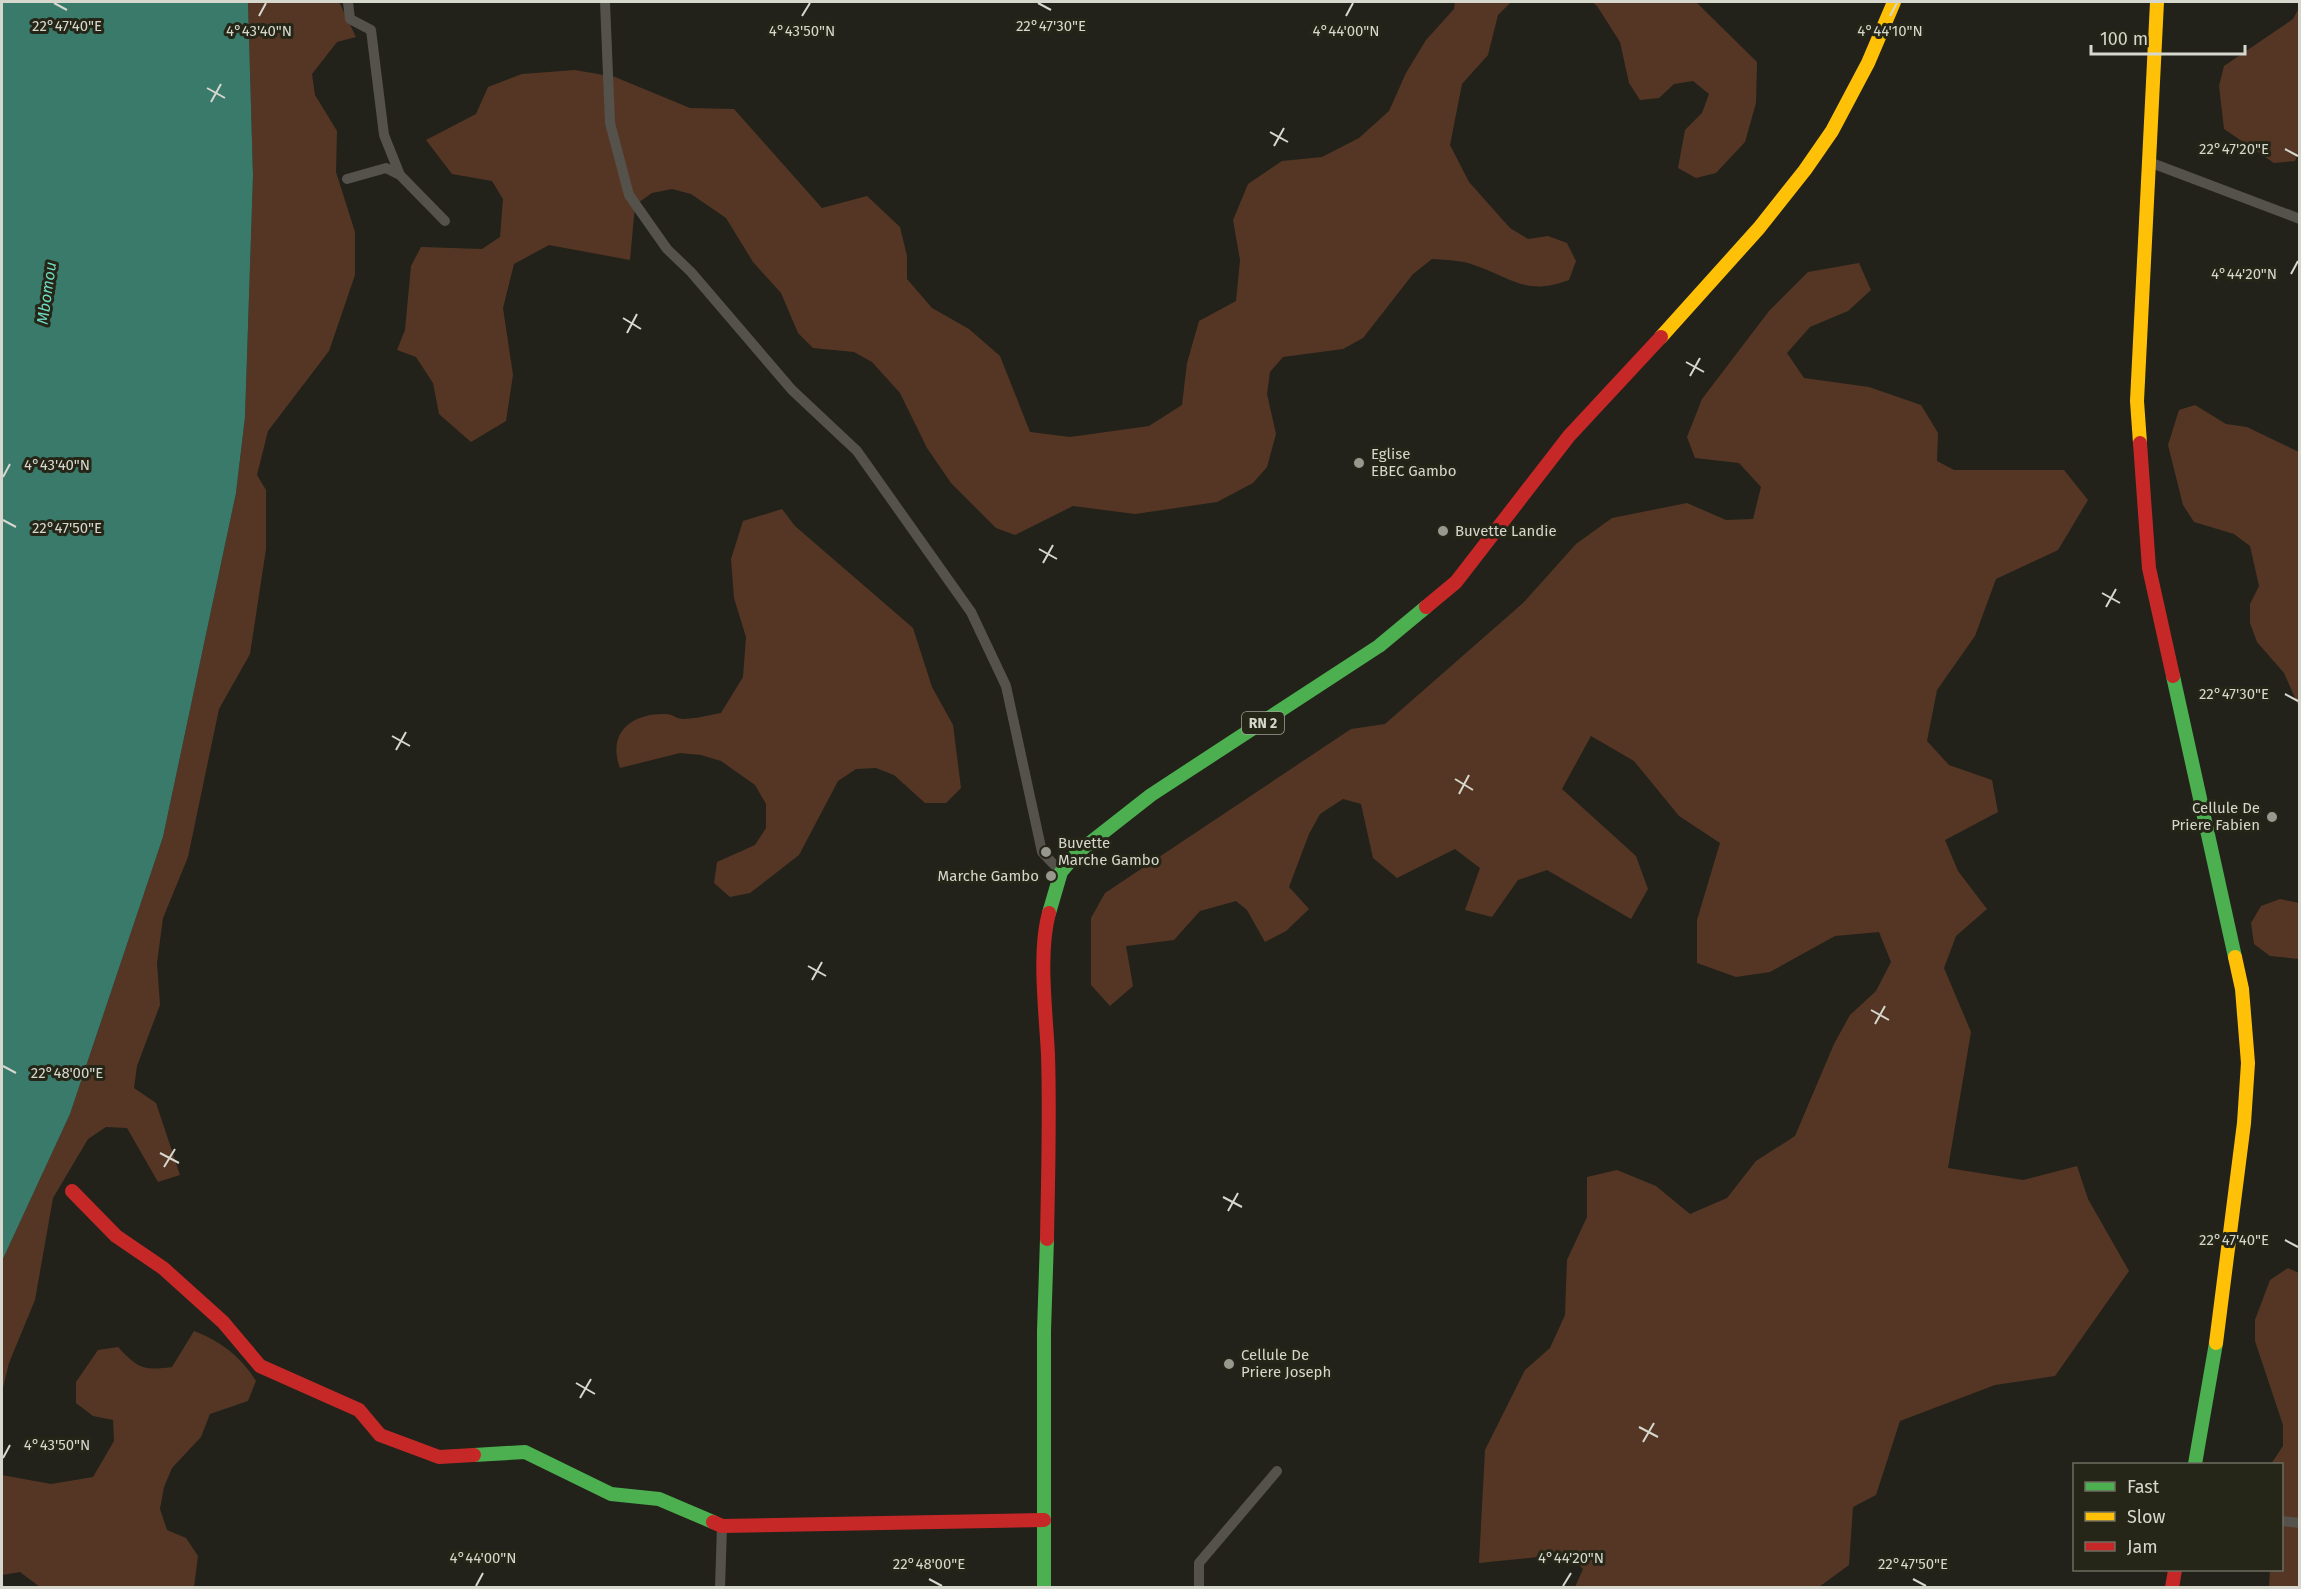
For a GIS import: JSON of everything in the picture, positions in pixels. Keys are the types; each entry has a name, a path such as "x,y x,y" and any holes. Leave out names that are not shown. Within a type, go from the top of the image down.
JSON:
{"street":[{"path":"348,2 351,19 371,30 384,135 400,176"},
{"path":"605,2 610,123 629,195 667,249 691,272 792,390 858,451 970,612 1006,686 1042,852 1061,872"},
{"name":"RN 2","path":"1044,1587 1044,1331 1050,1125 1045,968 1046,926 1061,872 1077,853 1151,795 1379,646 1456,582 1569,436 1759,228 1805,170 1832,130 1863,74 1894,2"},
{"path":"2157,2 2138,401 2149,568 2242,989 2248,1063 2244,1123 2221,1317 2195,1463"},
{"path":"2149,162 2300,219"},
{"path":"347,179 386,168 400,176 445,221"},
{"path":"72,1191 116,1236 163,1268 223,1322 260,1366 359,1410 380,1435 440,1457 525,1452 610,1494 659,1499 722,1526 1044,1520"},
{"path":"1198,1587 1199,1563 1276,1471"},
{"path":"2283,1521 2300,1523"},
{"path":"720,1587 722,1526"},
{"path":"2172,1587 2175,1571"}],"shaded area":[{"path":"248,2 339,2 356,37 337,42 312,74 315,95 337,131 336,172 355,232 355,275 329,351 268,431 257,475 266,490 266,549 250,654 219,709 188,857 163,918 157,963 160,1005 137,1066 134,1088 156,1103 180,1175 158,1182 127,1128 106,1127 88,1139 53,1198 35,1300 9,1363 2,1392 2,1261 70,1114 163,837 236,493 245,417 253,176"},
{"path":"1455,2 1511,2 1498,15 1488,55 1462,84 1450,145 1469,182 1510,228 1528,239 1548,236 1567,243 1576,261 1569,280 1554,285 1531,286 1520,284 1469,263 1432,259 1413,274 1363,338 1343,349 1283,357 1270,372 1267,394 1276,434 1267,467 1253,483 1217,502 1135,514 1073,506 1015,535 996,528 951,483 927,448 900,393 872,362 854,352 813,348 798,333 781,293 753,262 726,218 691,194 672,189 652,193 635,205 630,260 549,245 514,264 503,308 513,375 506,421 471,442 439,414 433,383 416,357 397,350 405,330 411,266 421,247 482,249 500,237 503,199 492,181 452,174 426,140 476,114 488,87 522,74 575,70 615,77 690,108 734,109 822,208 867,196 900,227 907,256 907,279 932,308 969,329 1000,356 1030,432 1070,437 1149,426 1182,405 1187,363 1199,321 1236,301 1240,260 1233,220 1248,184 1282,161 1322,157 1359,138 1389,111 1406,73 1426,40 1454,9"},
{"path":"1592,2 1696,2 1757,62 1756,103 1745,142 1716,173 1696,178 1678,168 1685,130 1702,113 1709,94 1693,81 1674,84 1659,98 1640,100 1629,83 1620,42 1597,6"},
{"path":"2299,8 2299,151 2295,161 2274,163 2224,129 2219,86 2224,66 2293,19"},
{"path":"1859,263 1871,290 1848,311 1810,327 1787,353 1804,378 1869,387 1921,405 1938,433 1937,461 1954,470 2064,470 2088,500 2058,550 1996,579 1975,636 1937,690 1927,741 1949,765 1992,780 1998,812 1945,840 1958,871 1987,909 1956,936 1944,968 1971,1032 1948,1168 2023,1180 2077,1166 2088,1199 2129,1271 2055,1376 1995,1385 1900,1421 1876,1495 1853,1507 1849,1565 1819,1587 1575,1587 1583,1569 1569,1554 1479,1563 1485,1450 1525,1370 1550,1348 1565,1315 1567,1260 1587,1217 1587,1177 1617,1170 1656,1186 1690,1214 1727,1198 1756,1161 1795,1136 1834,1044 1850,1015 1876,991 1891,962 1879,932 1835,936 1770,972 1736,977 1697,963 1697,920 1720,843 1679,816 1634,761 1591,736 1562,789 1636,856 1648,889 1631,919 1547,870 1518,880 1492,917 1465,910 1480,868 1455,849 1397,878 1373,858 1361,804 1343,799 1320,814 1309,834 1289,887 1309,909 1286,931 1265,942 1247,910 1236,901 1200,911 1174,940 1126,946 1133,986 1110,1006 1091,985 1091,918 1105,893 1351,729 1385,724 1523,603 1576,544 1612,518 1687,503 1726,520 1753,519 1761,487 1739,463 1695,458 1687,437 1702,399 1769,311 1808,272"},
{"path":"2195,405 2226,424 2247,427 2299,452 2299,707 2284,673 2257,642 2250,623 2250,604 2259,586 2250,546 2234,534 2194,522 2183,505 2168,445 2179,410"},
{"path":"782,509 795,526 913,628 932,687 953,725 961,788 946,803 925,803 894,775 876,768 856,769 838,781 799,855 750,893 730,897 714,883 717,862 755,845 766,828 766,804 755,785 721,761 701,755 680,753 620,768 617,745 625,728 642,717 666,714 688,719 721,713 743,677 746,637 734,598 731,559 743,521"},
{"path":"2280,899 2299,903 2299,959 2270,956 2254,944 2251,923 2261,906"},
{"path":"2288,1268 2299,1273 2299,1587 2269,1587 2270,1571 2283,1571 2283,1463 2272,1463 2283,1446 2283,1425 2255,1341 2255,1320 2270,1280"},
{"path":"194,1331 230,1351 244,1364 256,1381 248,1401 210,1414 201,1437 172,1468 164,1487 160,1509 167,1530 186,1538 198,1556 194,1587 40,1587 20,1572 2,1575 2,1475 51,1484 93,1477 114,1441 113,1420 93,1416 76,1403 76,1382 98,1350 118,1347 136,1364 154,1369 172,1367"}],"water":[{"name":"Mbomou","path":"2,2 248,2 253,176 245,417 236,493 163,837 70,1114 2,1261"}],"traffic: fast":[{"path":"1049,913 1061,872 1077,853 1151,795 1379,646 1426,607"},
{"path":"2173,676 2235,957"},
{"path":"1044,1588 1044,1331 1047,1239"},
{"path":"2195,1463 2216,1343"},
{"path":"474,1455 525,1452 611,1494 659,1499 713,1522"}],"traffic: slow":[{"path":"1661,337 1759,228 1805,170 1832,131 1868,63 1894,2"},
{"path":"2140,443 2137,401 2157,2"},
{"path":"2216,1343 2244,1123 2248,1063 2242,989 2235,957"}],"traffic: jam":[{"path":"1426,607 1456,582 1569,436 1661,337"},
{"path":"2140,443 2149,568 2173,676"},
{"path":"1047,1239 1049,1078 1043,964 1049,913"},
{"path":"72,1191 116,1236 163,1268 223,1322 260,1366 359,1410 380,1435 439,1457 474,1455"},
{"path":"713,1522 722,1526 1044,1520"},
{"path":"2172,1588 2175,1571"}],"place":[{"name":"Eglise EBEC Gambo","path":"1359,463"},
{"name":"Buvette Landie","path":"1443,531"},
{"name":"Cellule De Priere Fabien","path":"2272,817"},
{"name":"Buvette Marche Gambo","path":"1046,852"},
{"name":"Marche Gambo","path":"1051,876"},
{"name":"Cellule De Priere Joseph","path":"1229,1364"}]}
